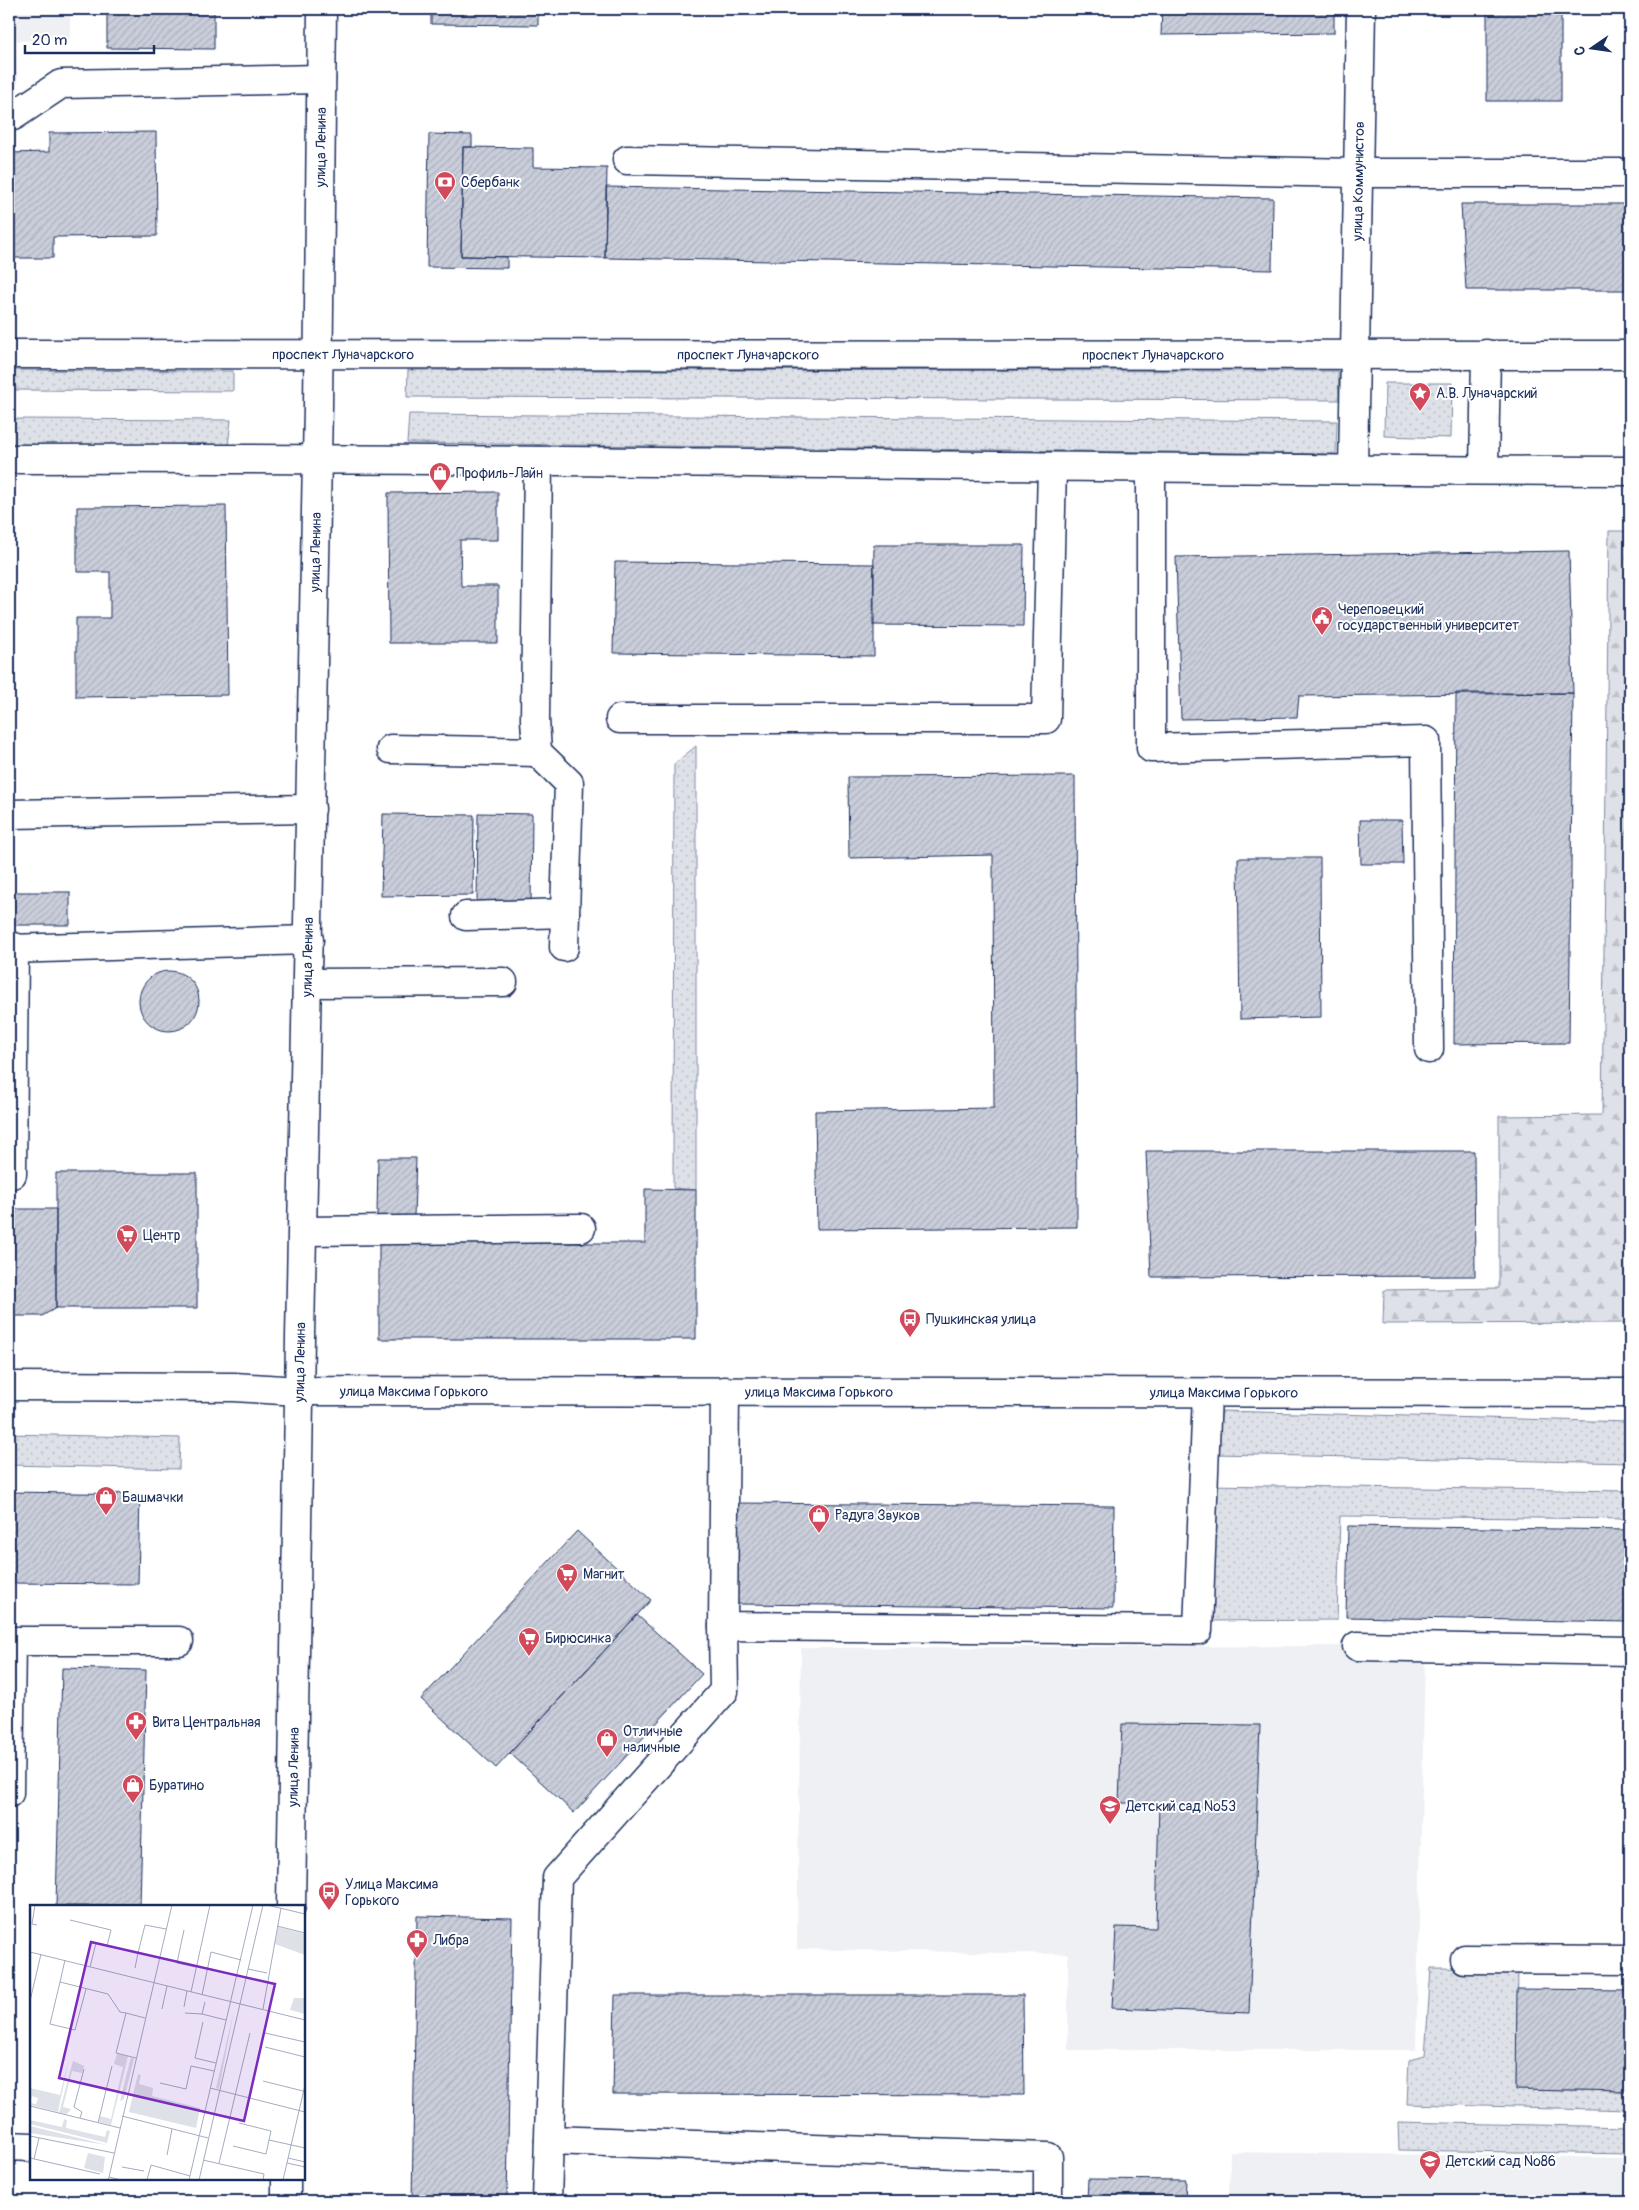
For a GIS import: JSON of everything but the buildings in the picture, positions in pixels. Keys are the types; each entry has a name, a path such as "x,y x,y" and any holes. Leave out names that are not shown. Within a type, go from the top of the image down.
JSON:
{"street":[{"name":"улица Ленина","path":"291,1905 317,458 322,9"},
{"name":"улица Коммунистов","path":"1353,469 1361,9"},
{"path":"9,116 13,116 61,84 321,79"},
{"path":"627,160 1358,173 1630,173"},
{"name":"проспект Луначарского","path":"9,354 1630,355"},
{"path":"1484,470 1486,354"},
{"path":"9,459 317,458 1151,468 1630,470"},
{"path":"538,461 535,719 537,752 568,783 564,947"},
{"path":"620,719 1046,718 1052,467"},
{"path":"1151,468 1150,748 1426,742 1429,1049"},
{"path":"391,749 537,752"},
{"path":"9,814 311,809"},
{"path":"466,916 565,913"},
{"path":"9,1174 12,1174 12,948 309,940"},
{"path":"308,983 503,982"},
{"path":"303,1231 581,1228"},
{"name":"улица Максима Горького","path":"9,1386 234,1387 299,1391 1630,1393"},
{"path":"547,2201 557,1878 724,1691 725,1391"},
{"path":"723,1626 1198,1630 1207,1393"},
{"path":"9,1793 10,1641 180,1641"},
{"path":"1357,1646 1630,1651"},
{"path":"1465,1959 1630,1960"},
{"path":"549,2140 1048,2157 1048,2201"},
{"path":"9,2146 30,2146"},
{"path":"286,2180 286,2201"}],"shaded area":[{"path":"9,9 70,9 70,39 16,41 18,84 9,84"},
{"name":"Детский сад №53","path":"1357,1646 1425,1658 1416,2050 1068,2050 1068,1954 797,1949 801,1648"},
{"name":"Детский сад №86","path":"1230,2152 1630,2158 1630,2201 1229,2201"}],"green space":[{"path":"9,370 233,371 233,391 9,390"},
{"path":"408,370 1338,371 1339,400 407,397"},
{"path":"1385,383 1452,383 1451,438 1384,436"},
{"path":"409,414 1337,421 1336,454 407,443"},
{"path":"9,419 231,420 228,446 9,446"},
{"path":"1609,531 1630,531 1630,1323 1383,1324 1384,1290 1499,1288 1499,1116 1602,1115"},
{"path":"696,746 696,1190 673,1188 674,764"},
{"path":"1222,1411 1630,1422 1630,1463 1214,1454"},
{"path":"9,1434 180,1438 179,1469 9,1465"},
{"path":"1204,1485 1630,1491 1630,1519 1340,1516 1337,1620 1207,1621"},
{"path":"1431,1968 1518,1969 1516,2090 1630,2092 1630,2110 1407,2104 1409,2060 1425,2056"},
{"path":"1398,2122 1630,2127 1630,2154 1399,2150"}],"place":[{"name":"Сбербанк","path":"445,201"},
{"name":"А.В. Луначарский","path":"1420,412"},
{"name":"Профиль-Лайн","path":"440,492"},
{"name":"Череповецкий государственный университет","path":"1322,636"},
{"name":"Центр","path":"127,1254"},
{"name":"Пушкинская улица","path":"910,1338"},
{"name":"Башмачки","path":"106,1516"},
{"name":"Радуга Звуков","path":"819,1534"},
{"name":"Магнит","path":"567,1593"},
{"name":"Бирюсинка","path":"529,1657"},
{"name":"Вита Центральная","path":"136,1741"},
{"name":"Отличные наличные","path":"607,1758"},
{"name":"Буратино","path":"133,1804"},
{"name":"Детский сад №53","path":"1110,1825"},
{"name":"Улица Максима Горького","path":"329,1911"},
{"name":"Либра","path":"417,1959"},
{"name":"Детский сад №86","path":"1430,2180"}]}
